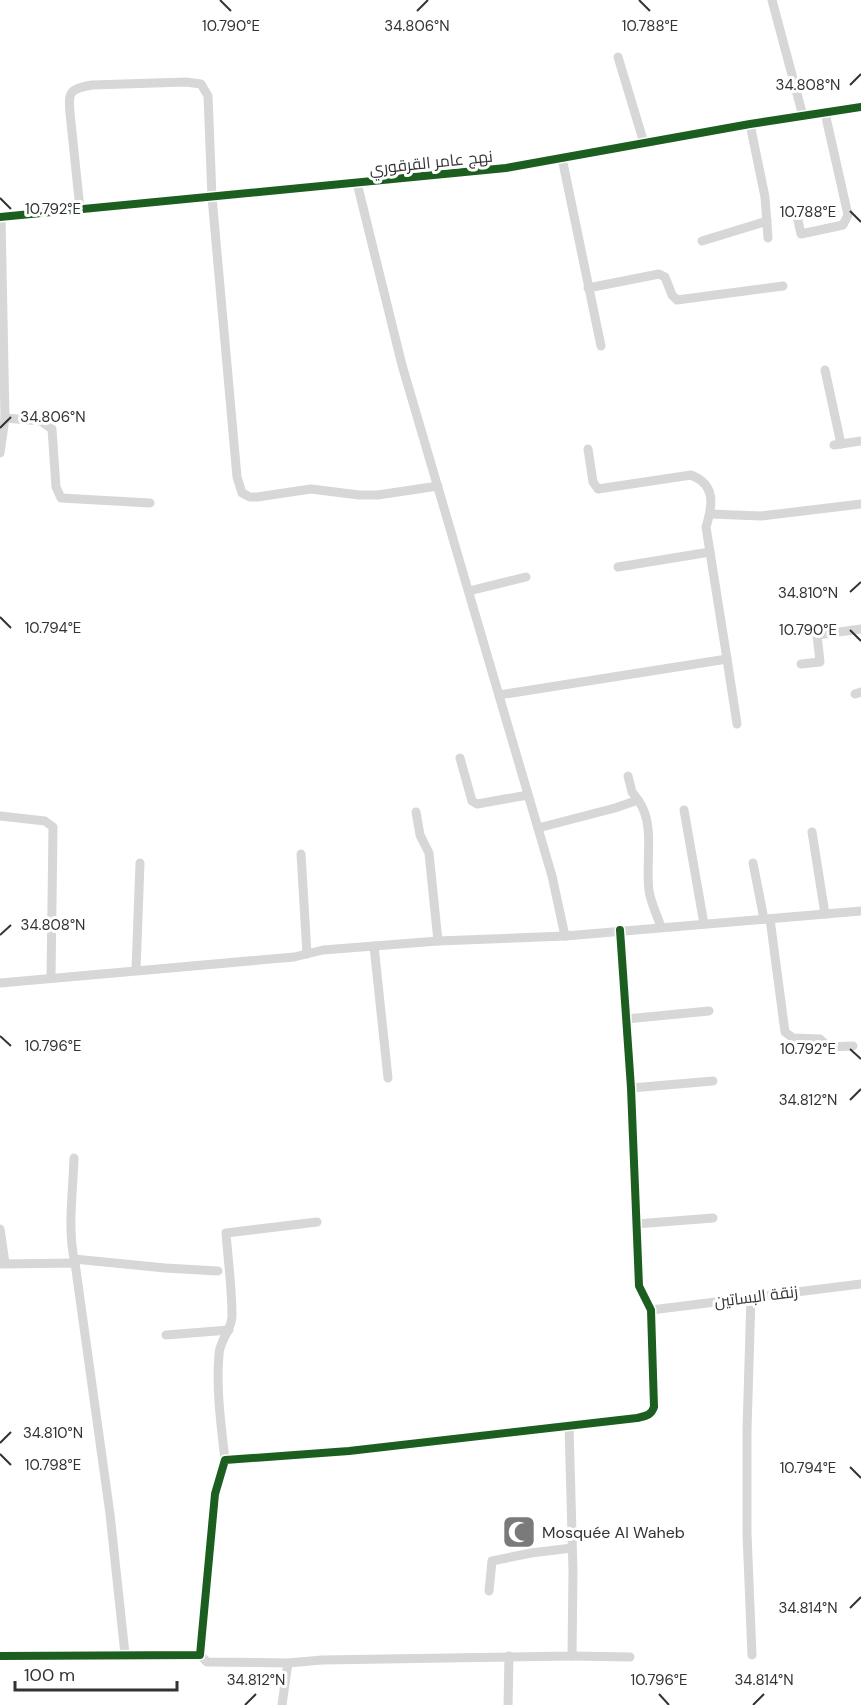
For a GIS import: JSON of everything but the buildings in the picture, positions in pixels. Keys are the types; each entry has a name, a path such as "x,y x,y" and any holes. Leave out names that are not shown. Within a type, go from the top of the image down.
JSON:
{"street":[{"path":"772,0 803,116"},
{"path":"618,57 644,143"},
{"path":"80,209 69,99 71,92 77,88 92,85 167,82 201,84 208,96 212,197 237,477 242,493 250,497 257,497 311,489 378,495 438,486"},
{"name":"نهج عامر القرقوري","path":"0,217 506,168 750,124 861,107"},
{"path":"797,216 801,234 843,225 848,215 825,112"},
{"path":"750,124 765,197 768,238"},
{"path":"562,158 602,346"},
{"path":"357,183 402,364 552,876 565,936"},
{"path":"0,217 5,418 0,453"},
{"path":"702,241 767,221"},
{"path":"588,288 659,274 665,277 672,295 678,300 783,286"},
{"path":"825,370 837,444 861,441"},
{"path":"5,418 41,421 52,429 56,487 61,498 150,503"},
{"path":"588,449 593,482 598,489 691,475 703,480 710,490 710,514 706,527 737,724"},
{"path":"710,514 761,516 861,504"},
{"path":"618,567 710,552"},
{"path":"469,591 526,577"},
{"path":"801,664 820,662 817,635 861,629"},
{"path":"499,695 727,659"},
{"path":"460,758 472,801 477,804 528,795"},
{"path":"628,776 632,792 644,808 649,835 647,851 650,893 661,927"},
{"path":"538,828 638,800"},
{"path":"684,810 704,924"},
{"path":"416,813 420,835 429,853 438,941"},
{"path":"0,816 45,821 53,827 51,978"},
{"path":"812,832 825,914"},
{"path":"301,854 307,954"},
{"path":"136,970 140,863"},
{"path":"753,863 767,919 785,1032 794,1038 820,1039 829,1047 853,1046"},
{"path":"0,983 283,958 323,950 438,941 565,936 861,911"},
{"path":"225,1460 349,1451 637,1418 649,1415 653,1411 651,1310 639,1286 631,1088 620,930"},
{"path":"374,946 388,1078"},
{"path":"626,1019 709,1011"},
{"path":"631,1088 712,1081"},
{"path":"74,1158 71,1233 110,1514 125,1654"},
{"path":"636,1224 713,1218"},
{"path":"200,1655 215,1494 225,1460 220,1411 219,1354 232,1316 226,1233 317,1222"},
{"path":"0,1229 2,1264 75,1261 218,1271"},
{"name":"زنقة البساتين","path":"651,1310 861,1284"},
{"path":"752,1296 747,1430 747,1534 752,1655"},
{"path":"166,1335 229,1330"},
{"path":"569,1425 573,1571 572,1656"},
{"path":"489,1591 492,1561 572,1548"},
{"path":"0,1656 200,1655 207,1662 288,1663 322,1660 509,1656 630,1657"},
{"path":"508,1705 509,1656"},
{"path":"282,1705 288,1663"}],"cycle path":[{"path":"0,217 506,168 750,124 861,107"},
{"path":"0,1656 200,1655 215,1494 225,1460 349,1451 637,1418 651,1412 654,1407 651,1310 639,1286 631,1088 620,930"}],"place":[{"name":"Mosquée Al Waheb","path":"519,1532"}]}
